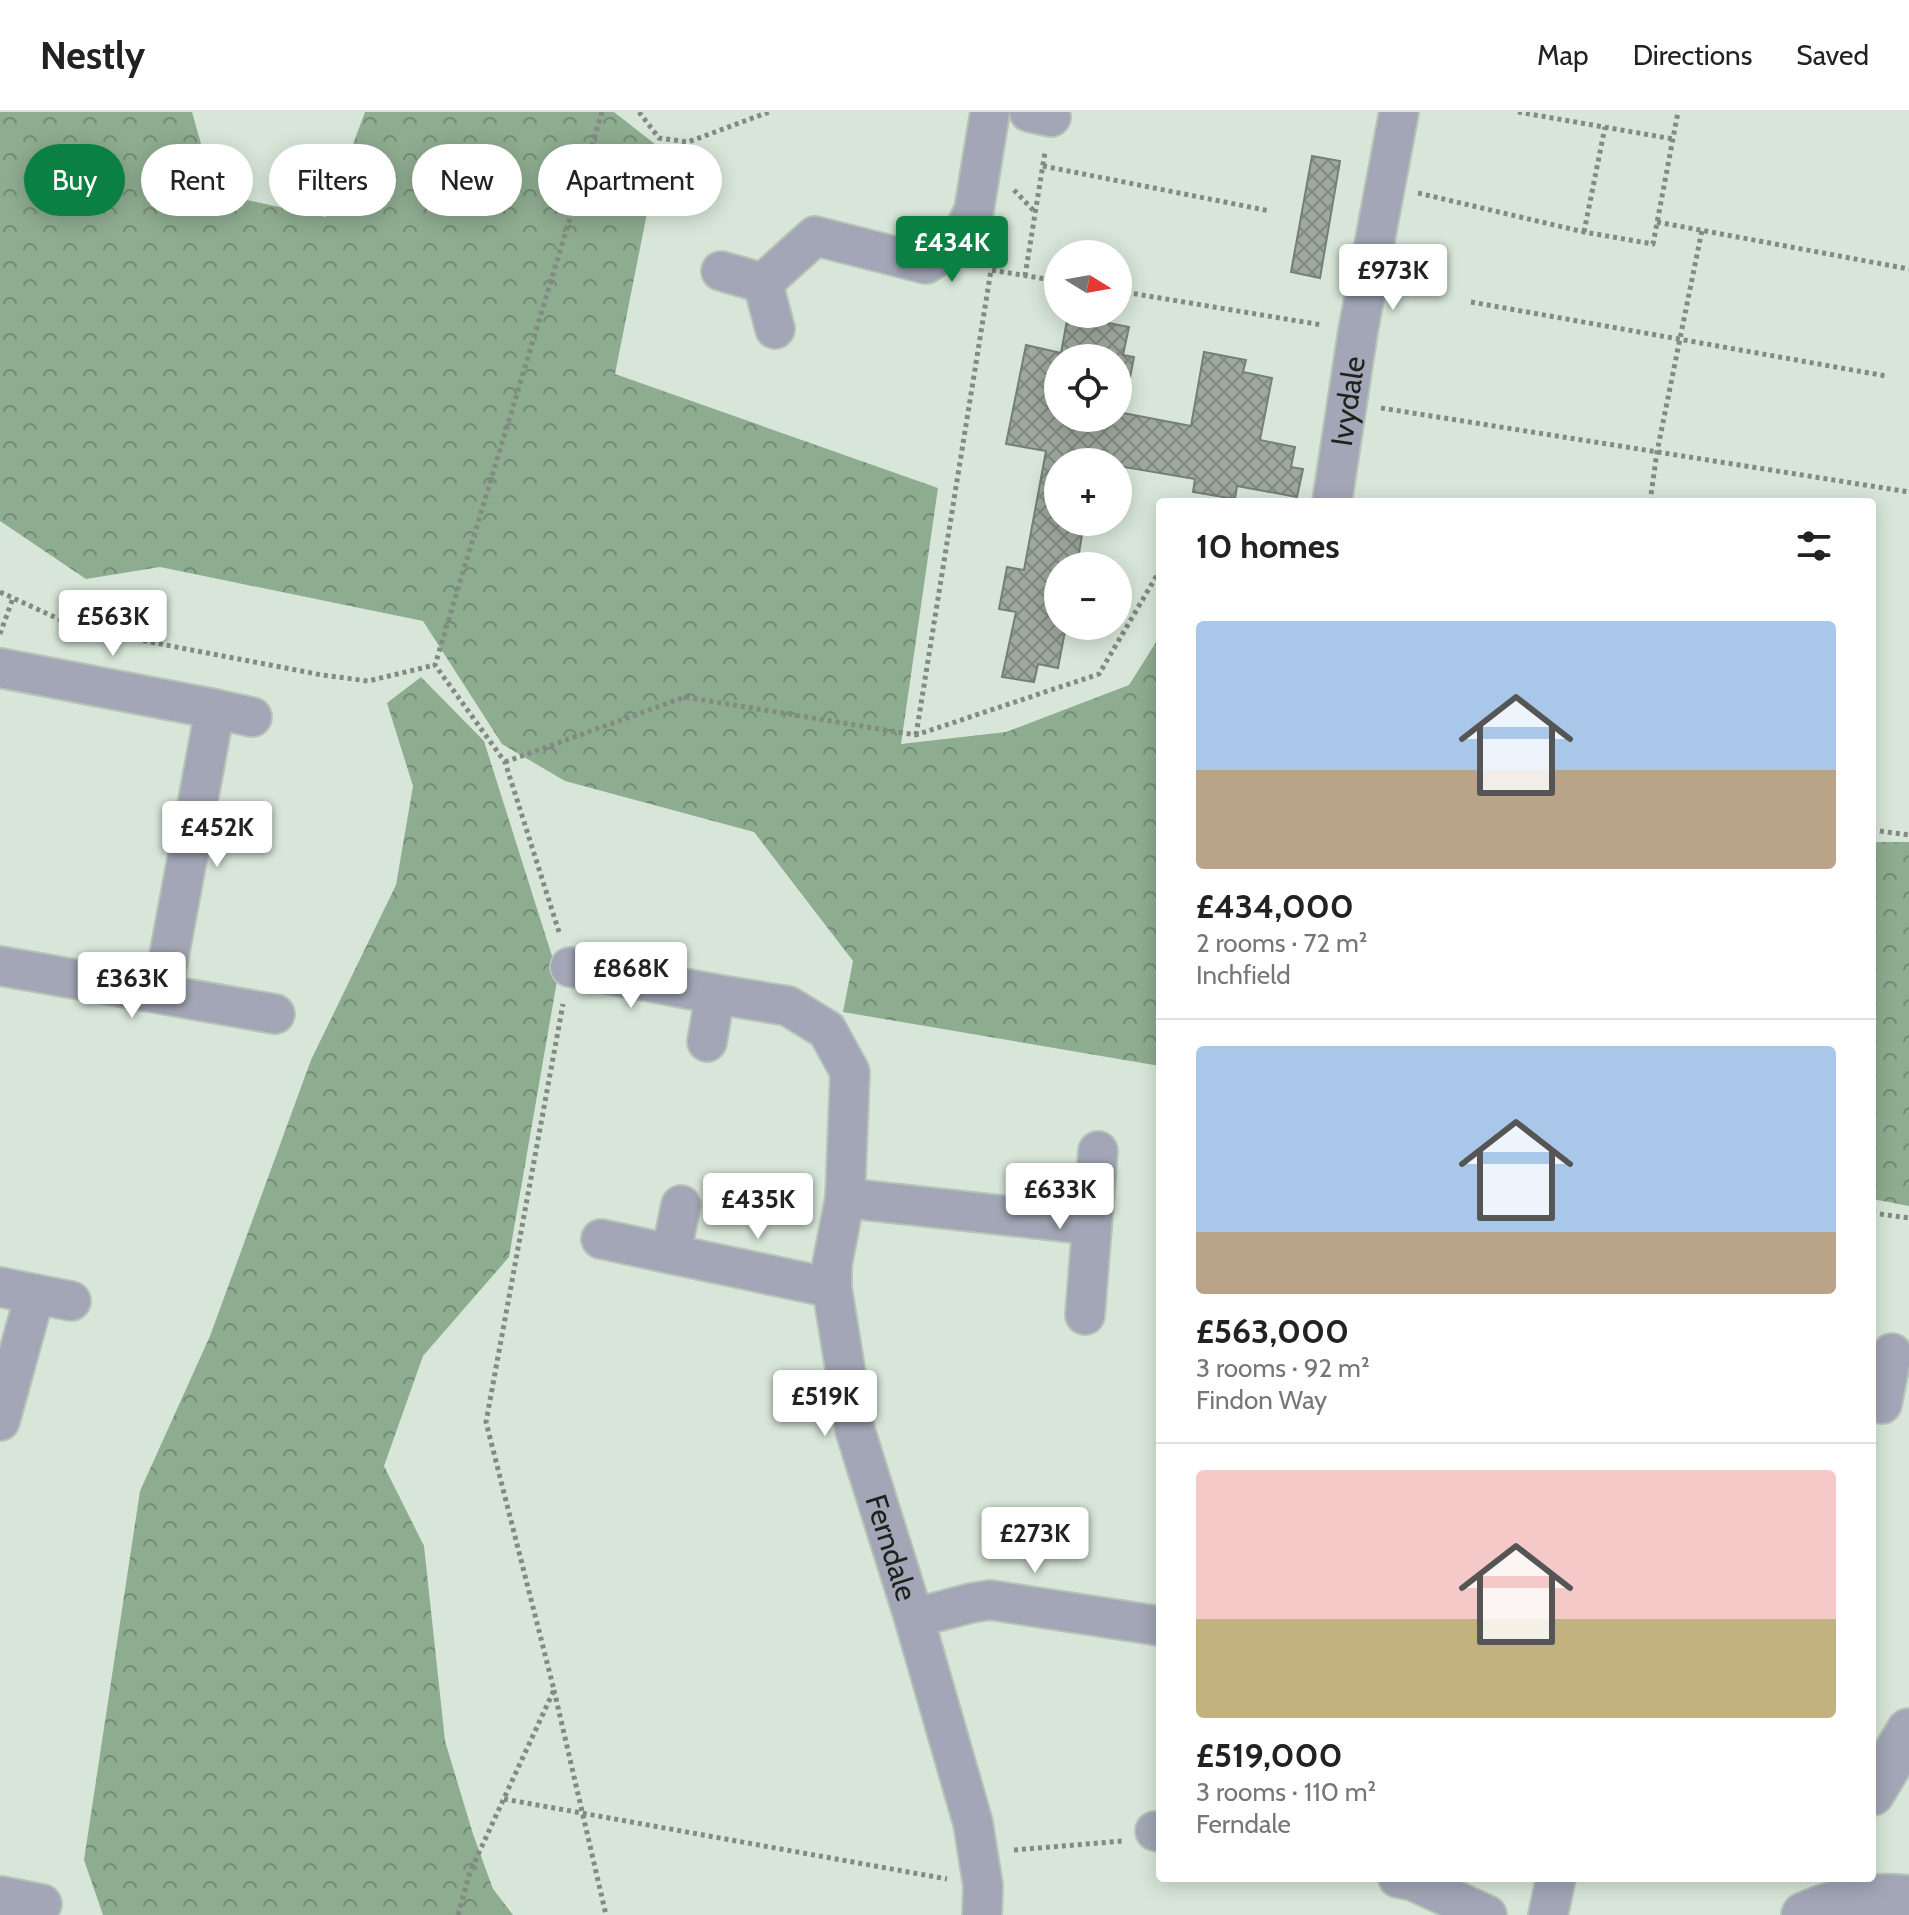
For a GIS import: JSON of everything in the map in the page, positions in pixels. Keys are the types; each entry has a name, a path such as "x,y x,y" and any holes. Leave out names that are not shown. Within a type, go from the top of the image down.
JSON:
{"street":[{"path":"763,283 815,236 926,264 959,242 974,210 990,112"},
{"name":"Ivydale","path":"1333,498 1358,331 1399,112"},
{"path":"721,271 763,283"},
{"path":"763,283 775,329"},
{"path":"0,668 252,717"},
{"path":"162,994 215,709"},
{"path":"0,966 275,1014"},
{"name":"Ferndale","path":"570,967 788,1006 827,1030 850,1072 845,1198 832,1265 832,1288 855,1430 914,1618 973,1823 981,1885"},
{"path":"707,1042 715,994"},
{"path":"1085,1315 1098,1151"},
{"path":"845,1198 1092,1225"},
{"path":"671,1254 681,1205"},
{"path":"601,1239 832,1288"},
{"path":"0,1421 35,1294"},
{"path":"1888,1405 1892,1353"},
{"name":"Ferndale","path":"914,1618 990,1600 1156,1625"},
{"path":"1876,1786 1909,1731"},
{"path":"1415,1882 1487,1915"},
{"path":"1548,1915 1555,1882"},
{"path":"1789,1915 1812,1882"},
{"path":"0,1896 42,1904"},
{"path":"1804,1915 1831,1904 1859,1898 1909,1898"}],"path":[{"path":"435,665 602,112"},
{"path":"639,112 659,138 688,142 769,112"},
{"path":"1518,112 1673,139"},
{"path":"1384,185 1584,232 1653,244 1678,112"},
{"path":"1025,276 1043,166 1040,114"},
{"path":"1584,232 1605,127"},
{"path":"1043,166 1270,211"},
{"path":"1657,222 1909,269"},
{"path":"1651,498 1702,230"},
{"path":"916,735 991,270 1044,279"},
{"path":"1132,293 1358,331"},
{"path":"1471,302 1886,376"},
{"path":"1348,403 1909,492"},
{"path":"505,762 685,697 916,735 1099,674 1156,577"},
{"path":"0,592 93,631 322,675 368,681 435,665"},
{"path":"0,635 13,598"},
{"path":"435,665 505,762 570,967 486,1422 554,1690 606,1915"},
{"path":"1876,831 1909,835"},
{"path":"1876,1214 1909,1218"},
{"path":"458,1915 470,1872 554,1690"},
{"path":"504,1799 981,1885 1156,1831"}],"green space":[{"path":"0,112 192,112 201,144 141,144 141,216 253,216 253,201 269,205 269,216 326,217 396,216 396,144 353,144 365,112 614,112 655,144 538,144 538,216 646,216 615,374 938,488 901,744 1006,732 1129,685 1156,642 1156,1065 843,1012 853,961 754,832 565,781 502,744 423,621 160,567 86,579 0,521"},
{"path":"421,677 484,741 558,975 509,1257 423,1356 384,1466 424,1546 445,1741 493,1889 513,1915 103,1915 84,1860 140,1491 210,1336 311,1060 396,885 413,786 387,703"},
{"path":"1876,842 1909,842 1909,1206 1876,1200"}],"building":[{"path":"1312,156 1340,161 1320,278 1291,272"},
{"path":"1066,328 1129,328 1125,344 1063,344"},
{"path":"1026,345 1044,349 1044,432 1132,432 1132,415 1191,426 1204,352 1246,360 1243,372 1272,378 1260,440 1295,447 1291,467 1303,469 1297,497 1237,486 1235,498 1229,498 1193,492 1195,479 1132,468 1132,448 1044,448 1044,451 1006,444"},
{"path":"1044,462 1044,536 1082,536 1079,552 1044,552 1044,640 1063,640 1058,668 1038,664 1034,682 1002,677 1016,612 999,609 1007,567 1024,570"}]}
